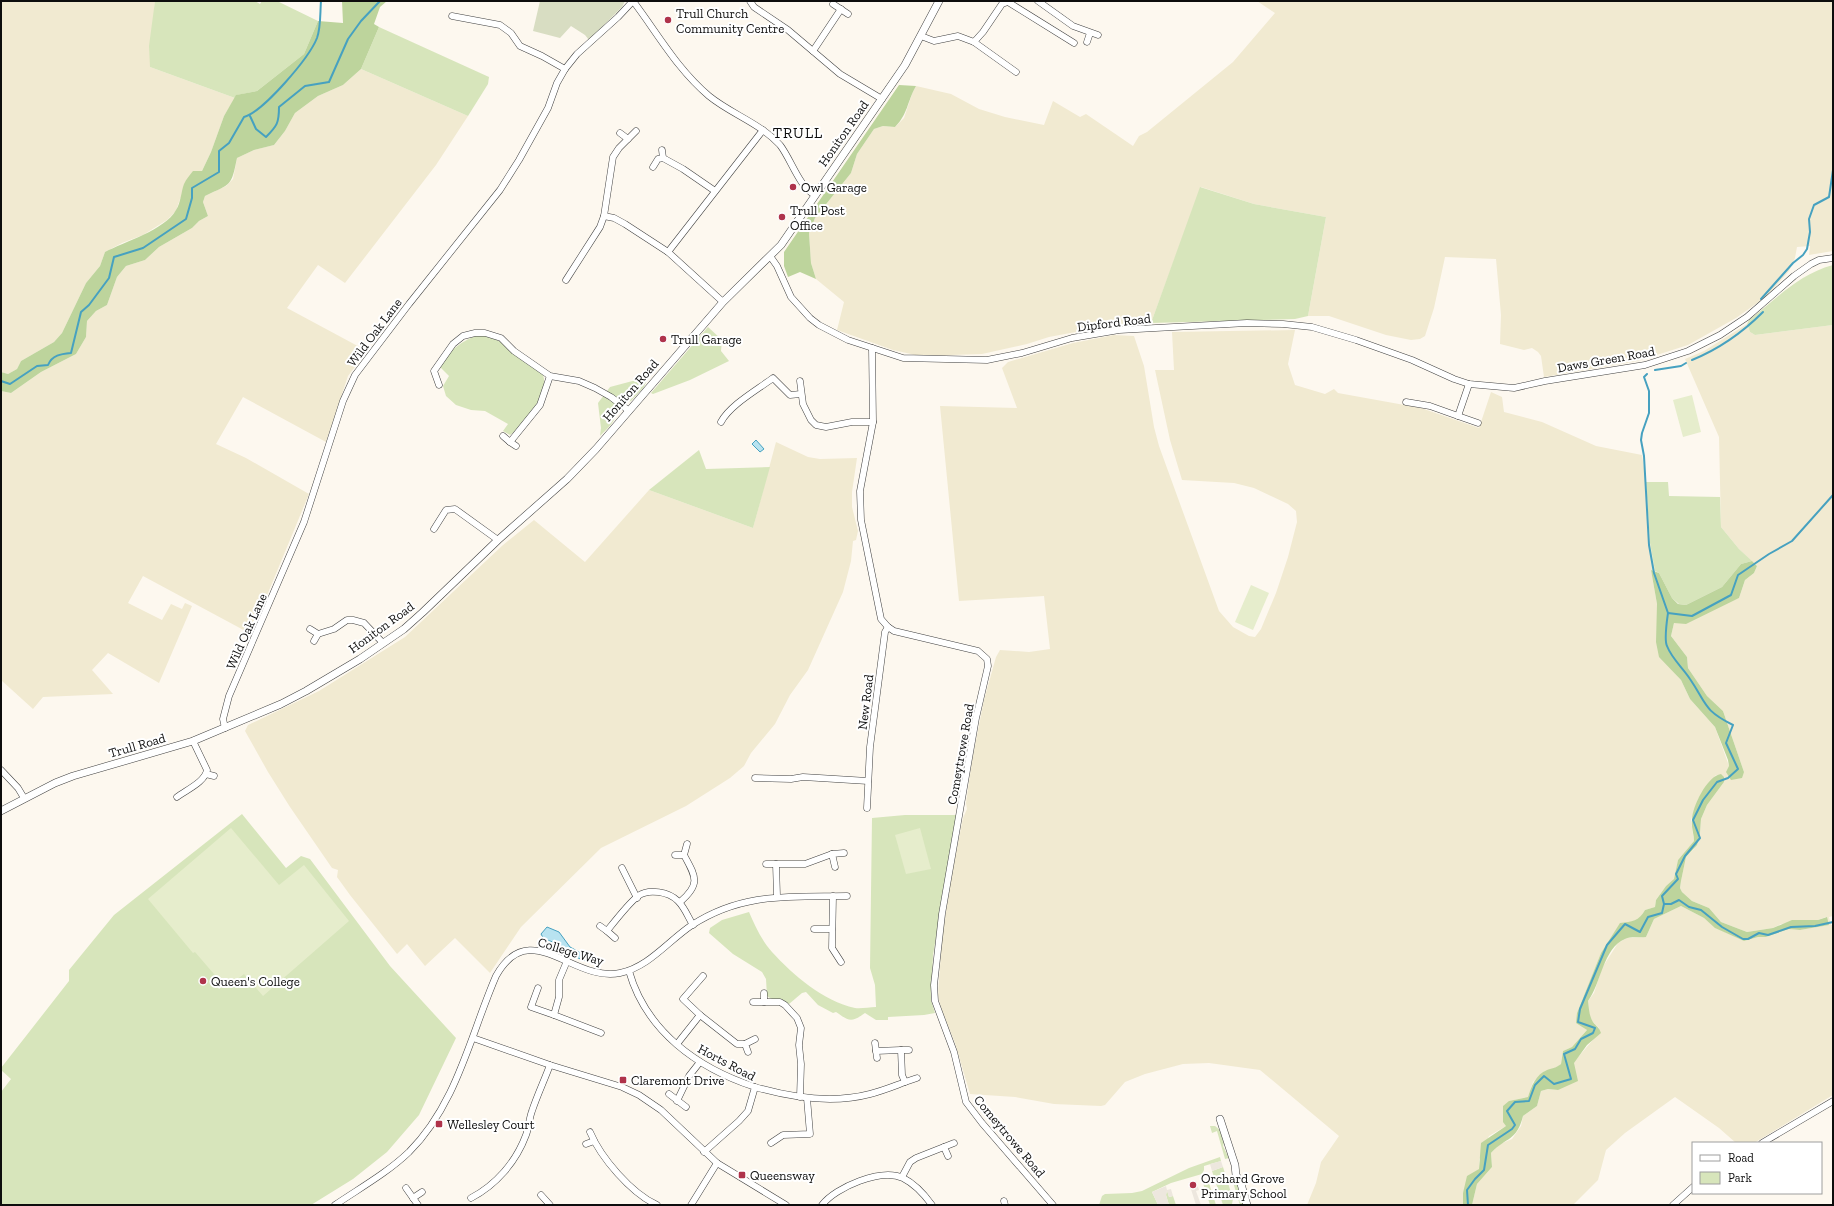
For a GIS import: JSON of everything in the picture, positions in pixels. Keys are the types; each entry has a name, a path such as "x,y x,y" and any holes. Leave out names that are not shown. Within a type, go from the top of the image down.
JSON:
{"street":[{"path":"633,1 673,58 696,84 723,106 762,130 780,146 808,189 815,195"},
{"name":"Wild Oak Lane","path":"225,728 223,719 224,710 304,522 343,402 355,375 409,304 500,190 519,160 548,108 564,69 577,54 618,18 633,1"},
{"path":"750,1 754,7 788,30 840,74 882,99"},
{"path":"1038,1 1073,26 1098,35"},
{"name":"Honiton Road","path":"281,704 334,675 404,629 498,540 567,479 596,449 628,410 723,302 770,256 792,230 905,64 921,36 936,2"},
{"path":"974,42 984,32 1002,4 1008,2 1074,43"},
{"path":"833,4 848,14"},
{"path":"813,51 841,9"},
{"path":"452,16 500,25 511,33 520,46 542,56 564,69"},
{"path":"1087,42 1090,33"},
{"path":"921,36 934,41 958,36 974,42 1016,72"},
{"path":"668,252 762,130"},
{"path":"566,280 567,272 600,227 604,216 613,158 636,131"},
{"path":"620,134 628,139"},
{"path":"662,150 663,158"},
{"path":"653,166 658,159 663,158 683,169 715,192"},
{"path":"604,216 614,218 625,224 668,252 723,302"},
{"name":"Dipford Road","path":"770,256 777,266 791,297 810,318 829,332 895,356 916,360 987,360 1022,353 1072,338 1119,330 1247,323 1283,324 1312,328 1356,340 1412,360 1454,379 1469,384 1496,387"},
{"name":"Daws Green Road","path":"1496,387 1514,388 1545,381 1645,365 1688,351 1720,335 1747,317 1794,276 1811,264 1833,258"},
{"path":"439,385 434,371 453,344 463,336 474,333 485,333 501,338 514,351 550,376 579,381 611,397 628,410"},
{"path":"872,348 873,422 860,491 861,520 875,580 879,612 881,619 888,627"},
{"path":"768,372 790,394 801,394"},
{"path":"510,442 540,405 550,376"},
{"path":"721,422 724,416 733,408 773,378"},
{"path":"800,381 803,404 811,420 816,425 826,427 852,422 873,422"},
{"path":"1458,416 1469,384"},
{"path":"1406,402 1430,406 1478,423"},
{"path":"503,436 516,446"},
{"path":"434,529 446,510 455,509 498,540"},
{"path":"314,641 318,634 334,629 347,620 353,620 364,623 383,643"},
{"name":"New Road","path":"867,808 870,747 885,632 888,627"},
{"name":"Comeytrowe Road","path":"888,627 894,631 968,647 978,651 987,659 987,673 978,713 942,914 934,985 935,1001 954,1052 966,1102 982,1123 1053,1205"},
{"path":"310,629 318,634"},
{"name":"Trull Road","path":"1,811 24,798 72,776 193,741 281,704"},
{"path":"177,797 202,779 206,774 207,770 193,741"},
{"path":"1,770 18,788 24,798"},
{"path":"206,774 214,776"},
{"path":"755,778 792,779 803,777 868,781"},
{"path":"680,902 694,888 695,882 694,875 684,855 687,844"},
{"path":"766,864 805,864 832,854 844,853"},
{"path":"832,854 835,867"},
{"path":"675,855 684,855"},
{"path":"776,864 777,896"},
{"path":"622,868 637,898"},
{"path":"607,931 637,898 647,893 656,892 668,894 680,902 693,925"},
{"name":"College Way","path":"335,1205 388,1170 409,1151 434,1120 456,1082 474,1038 496,976 510,956 519,951 537,950 553,955 584,969 596,972 618,973 639,966 693,925 743,902 777,896 847,896"},
{"path":"832,896 830,954 841,962"},
{"path":"600,926 615,938"},
{"path":"814,929 832,929"},
{"path":"554,1015 559,997 559,980 567,961"},
{"name":"Horts Road","path":"629,970 638,997 644,1008 656,1024 676,1044 700,1062 727,1077 755,1087 748,1112 704,1152"},
{"path":"678,1005 703,976"},
{"path":"528,1014 538,988"},
{"path":"764,993 764,1002"},
{"path":"683,999 700,1015 737,1044 745,1044 755,1038"},
{"path":"753,1002 780,1002 785,1005 797,1018 801,1028 799,1045 801,1064 800,1097"},
{"path":"531,1007 601,1033"},
{"path":"676,1044 700,1015"},
{"path":"801,1033 809,1035"},
{"path":"474,1038 550,1065 612,1083 639,1095 661,1110 717,1163 786,1205"},
{"path":"875,1043 877,1058"},
{"path":"745,1044 748,1052"},
{"path":"901,1050 902,1075 905,1082"},
{"path":"876,1051 909,1050"},
{"path":"677,1101 689,1076 700,1062"},
{"path":"471,1198 481,1193 506,1170 520,1151 527,1133 532,1110 550,1065"},
{"path":"755,1087 776,1093 807,1098 850,1099 884,1090 917,1078"},
{"path":"669,1094 686,1107"},
{"path":"807,1098 810,1134"},
{"path":"1764,1142 1833,1100"},
{"path":"1220,1120 1235,1165 1236,1175 1241,1184 1247,1205"},
{"path":"590,1132 601,1153 635,1191 657,1205"},
{"path":"771,1143 783,1135 817,1134"},
{"path":"586,1144 594,1141"},
{"path":"902,1177 910,1162 916,1158 954,1143"},
{"path":"944,1146 948,1156"},
{"path":"691,1205 717,1163"},
{"path":"822,1205 833,1194 866,1179 884,1176 902,1177 913,1184 932,1205"},
{"path":"1673,1205 1692,1187"},
{"path":"406,1188 418,1205"},
{"path":"413,1198 422,1192"},
{"path":"541,1195 547,1204"}],"shaded area":[{"path":"1,1 155,1 150,67 235,98 224,116 211,152 202,171 180,199 176,211 167,220 143,235 122,243 105,252 100,266 86,283 62,333 54,342 21,361 17,369 8,374 1,372"},
{"path":"1257,1 1833,1 1833,251 1809,255 1810,246 1797,247 1795,258 1789,271 1767,296 1736,318 1688,345 1638,361 1544,377 1541,356 1538,352 1532,348 1524,350 1500,344 1501,315 1496,259 1445,257 1434,308 1425,336 1420,339 1411,340 1386,335 1329,316 1308,316 1326,217 1254,204 1201,187 1151,323 1113,325 1049,337 1027,344 982,354 920,356 893,350 837,330 844,302 816,279 811,263 809,233 815,218 851,173 857,154 874,129 883,126 895,127 904,118 916,86 951,94 979,109 1005,117 1044,125 1053,101 1080,117 1086,114 1133,146 1139,136 1147,132 1233,62 1275,13"},
{"path":"361,69 468,116 436,165 345,283 318,265 287,308 367,351 348,376 326,442 243,397 216,444 246,458 309,494 251,634 143,576 128,603 162,620 171,604 182,609 185,603 192,606 159,683 108,653 92,670 113,694 43,697 33,709 1,680 1,391 11,393 41,372 76,354 86,337 87,321 96,311 107,305 117,277 126,266 145,260 159,247 192,228 199,221 208,216 203,202 205,196 226,186 233,179 237,158 254,150 274,145 285,131 295,113 318,96 343,85"},
{"path":"1747,324 1750,332 1755,335 1833,325 1833,916 1829,917 1831,925 1833,925 1833,1095 1756,1142 1735,1142 1719,1128 1675,1097 1625,1133 1606,1150 1598,1180 1573,1205 1472,1205 1477,1184 1492,1167 1491,1153 1500,1144 1512,1139 1521,1126 1523,1116 1537,1106 1541,1091 1548,1089 1558,1090 1573,1063 1592,1041 1599,1028 1589,1015 1588,1001 1594,993 1602,968 1618,943 1627,938 1646,937 1654,919 1681,906 1704,918 1716,928 1744,941 1758,937 1766,937 1789,929 1800,930 1828,925 1826,917 1818,920 1781,924 1773,928 1747,932 1721,922 1709,908 1692,901 1682,892 1680,888 1686,857 1694,849 1700,833 1701,819 1707,805 1724,782 1716,775 1698,799 1691,820 1694,841 1678,860 1674,880 1666,886 1656,900 1655,907 1645,910 1642,916 1634,922 1620,924 1601,953 1577,1013 1583,1027 1587,1030 1572,1047 1563,1051 1561,1064 1555,1069 1545,1071 1533,1082 1528,1097 1509,1101 1506,1126 1489,1136 1479,1160 1479,1169 1463,1193 1463,1205 1307,1205 1316,1183 1321,1162 1339,1136 1260,1070 1209,1063 1183,1064 1145,1074 1125,1082 1105,1105 1101,1106 1054,1104 1015,1097 970,1094 955,1043 941,1008 938,995 942,938 950,883 963,818 967,809 966,803 972,761 984,700 996,657 1000,650 1029,652 1050,649 1044,596 959,601 940,406 1017,408 1002,368 1008,362 1073,343 1114,335 1134,336 1144,366 1154,427 1159,446 1219,611 1233,627 1249,636 1255,637 1261,629 1276,593 1288,557 1297,522 1296,511 1288,504 1254,488 1234,483 1182,480 1170,440 1155,370 1174,370 1172,332 1295,330 1288,364 1295,385 1325,394 1334,389 1338,393 1421,408 1479,428 1491,392 1502,397 1504,412 1542,422 1596,446 1642,455 1650,543 1655,571 1651,570 1657,604 1657,621 1671,669 1681,680 1690,699 1715,727 1729,766 1744,772 1723,711 1707,696 1688,668 1687,657 1671,636 1674,623 1739,598 1745,580 1754,573 1757,566 1739,549 1721,527 1719,437 1685,359 1704,351"},
{"path":"776,442 808,457 820,459 857,458 852,492 852,507 858,531 856,540 853,541 851,561 843,592 808,670 790,695 775,724 751,753 744,766 730,778 686,806 601,848 521,927 490,973 455,938 425,966 407,944 397,954 350,895 337,877 338,870 332,868 290,807 245,731 248,725 319,691 405,637 503,545 534,520 585,562 649,490 753,528"},
{"path":"1221,1161 1223,1167 1212,1171 1210,1164"},
{"path":"1196,1181 1199,1190 1196,1191 1201,1205 1196,1205 1189,1183"},
{"path":"1166,1186 1167,1190 1171,1189 1173,1196 1169,1197 1167,1191 1166,1195 1169,1205 1158,1205 1152,1192"}],"green space":[{"path":"155,1 255,1 260,4 262,1 277,1 318,21 304,54 257,91 237,95 235,98 150,67 149,46"},
{"path":"342,1 387,1 380,7 374,24 379,27 361,69 343,85 318,96 295,113 285,131 274,145 254,150 237,158 229,183 221,189 205,196 203,202 208,216 199,221 192,228 159,247 145,260 126,266 117,277 107,305 96,311 87,321 86,337 76,354 41,372 11,393 1,391 1,372 8,374 17,369 21,361 54,342 62,333 86,283 100,266 105,252 144,235 163,224 171,217 178,207 184,184 187,179 193,171 202,171 211,152 224,116 236,95 257,91 304,54 318,21 343,23"},
{"path":"540,1 625,1 622,7 589,40 585,35 571,26 560,38 533,31"},
{"path":"379,27 489,77 488,84 468,116 361,69"},
{"path":"899,85 916,86 905,113 895,127 883,126 874,129 857,154 851,173 815,218 809,233 811,263 816,279 800,272 788,277 784,266 784,252"},
{"path":"1200,187 1254,204 1326,217 1308,316 1295,319 1151,323"},
{"path":"1833,265 1833,325 1755,335 1750,332 1747,324 1749,320 1788,288 1820,269"},
{"path":"708,327 722,340 721,351 729,361 690,380 653,394 651,393"},
{"path":"479,335 504,344 542,373 544,380 543,388 535,407 510,435 503,431 508,424 485,411 471,410 456,405 446,396 443,386 449,376 441,368 442,363 450,352 456,347 468,339"},
{"path":"651,370 644,387 631,401 622,403 616,410 613,421 600,436 601,428 598,403 610,387 640,379"},
{"path":"1692,395 1701,432 1683,437 1673,400"},
{"path":"699,450 706,469 770,467 753,528 649,490"},
{"path":"1646,482 1668,482 1669,496 1720,497 1721,527 1739,549 1752,561 1741,564 1722,587 1686,605 1679,604 1672,598 1659,573 1655,571 1650,543"},
{"path":"1752,561 1757,566 1754,573 1745,580 1739,598 1686,624 1674,623 1671,636 1687,657 1688,668 1707,696 1723,711 1744,772 1742,778 1731,780 1726,772 1729,766 1728,760 1715,727 1690,699 1681,680 1659,657 1656,642 1657,604 1651,570 1659,573 1672,598 1678,604 1686,605 1722,587 1741,564"},
{"path":"1251,585 1269,593 1253,630 1235,622"},
{"path":"1721,774 1724,777 1724,782 1707,805 1701,819 1697,845 1686,857 1680,888 1682,892 1692,901 1709,908 1721,922 1747,932 1773,928 1792,920 1818,920 1827,917 1829,925 1800,930 1789,929 1766,937 1758,937 1744,941 1715,928 1704,918 1681,906 1654,919 1646,937 1627,938 1618,944 1607,958 1588,1001 1589,1012 1592,1020 1601,1033 1587,1045 1574,1063 1578,1081 1558,1090 1548,1089 1541,1091 1537,1106 1523,1116 1518,1130 1491,1153 1492,1167 1477,1184 1472,1205 1463,1205 1463,1193 1467,1176 1479,1169 1481,1143 1506,1126 1503,1122 1503,1106 1509,1101 1528,1097 1532,1085 1540,1074 1561,1064 1563,1051 1572,1047 1587,1030 1576,1023 1577,1013 1601,953 1620,923 1638,919 1645,910 1655,907 1656,900 1666,886 1674,879 1678,860 1694,841 1692,820 1697,800 1711,780"},
{"name":"Queen's College","path":"242,814 286,868 301,856 310,859 390,966 456,1038 419,1115 387,1152 353,1179 311,1205 1,1205 1,1092 11,1079 1,1070 1,1068 69,981 69,970 114,915"},
{"path":"905,815 957,815 933,955 931,1000 935,1013 888,1017 888,1020 876,1020 865,1013 850,1020 836,1012 833,1013 818,1005 806,992 802,993 789,1004 772,999 767,996 766,979 762,972 733,954 709,933 710,928 722,920 749,912 768,948 780,961 809,986 831,1000 843,1005 855,1008 876,1007 875,985 870,968 872,818"},
{"path":"231,828 279,885 304,865 349,921 263,996 244,974 226,988 195,952 193,953 148,899"},
{"path":"920,828 931,869 906,874 895,835"},
{"path":"1210,1126 1215,1126 1220,1130 1224,1143 1223,1146 1229,1158 1225,1159 1217,1131 1212,1133"},
{"path":"1220,1157 1221,1161 1204,1166 1202,1174 1171,1183 1152,1192 1158,1205 1099,1205 1102,1196 1105,1194 1142,1191 1189,1168"},
{"path":"1223,1167 1233,1199 1232,1204 1223,1205 1212,1171"},
{"path":"1235,1177 1244,1205 1240,1205 1232,1179"},
{"path":"1202,1180 1209,1183 1216,1205 1210,1205"},
{"path":"1167,1190 1169,1197 1173,1196 1176,1205 1169,1205 1166,1195"}],"water":[{"path":"756,440 764,449 760,452 752,444"},
{"path":"547,927 559,932 570,947 592,959 591,962 577,958 544,938 541,934"}],"waterway":[{"path":"1,381 10,384 37,366 48,365 54,357 71,353 81,312 89,305 109,278 114,257 143,248 186,219 192,198 192,188 219,172 219,151 229,143 244,117 253,113 274,95 296,70 312,47 317,38 319,29 321,1"},
{"path":"250,116 256,129 266,137 277,124 279,107 305,86 329,82 348,39 361,21 380,1"},
{"path":"1761,299 1807,249 1810,232 1809,219 1814,205 1829,197 1833,170"},
{"path":"1692,360 1712,351 1730,340 1763,312"},
{"path":"1655,370 1681,366 1686,363"},
{"path":"1647,374 1644,377 1649,391 1649,413 1641,440 1644,456 1649,545 1654,573 1668,613"},
{"path":"1468,1205 1467,1190 1484,1170 1488,1145 1512,1129 1515,1125 1507,1111 1515,1102 1529,1101 1535,1085 1544,1076 1554,1084 1571,1079 1564,1054 1575,1049 1581,1039 1593,1033 1595,1028 1578,1022 1580,1009 1607,945 1625,924 1640,932 1648,917 1662,913 1664,904 1662,896 1678,879 1676,874 1685,856 1700,838 1693,820 1703,800 1717,782 1728,778 1738,769 1726,743 1733,725 1716,715 1707,706 1667,646 1666,625 1668,613 1692,616 1731,595 1738,575 1769,554 1792,541 1833,495"},
{"path":"1664,904 1671,904 1679,900 1689,907 1701,910 1722,927 1743,939 1748,939 1759,933 1768,935 1791,927 1815,926 1833,922"}],"place":[{"name":"Trull Church Community Centre","path":"668,20"},
{"name":"Owl Garage","path":"793,187"},
{"name":"Trull Post Office","path":"782,217"},
{"name":"Trull Garage","path":"663,339"},
{"name":"Queen's College","path":"203,981"},
{"name":"Claremont Drive","path":"623,1080"},
{"name":"Wellesley Court","path":"439,1124"},
{"name":"Queensway","path":"742,1175"},
{"name":"Orchard Grove Primary School","path":"1193,1185"}],"district":[{"name":"TRULL","path":"798,133"}]}
